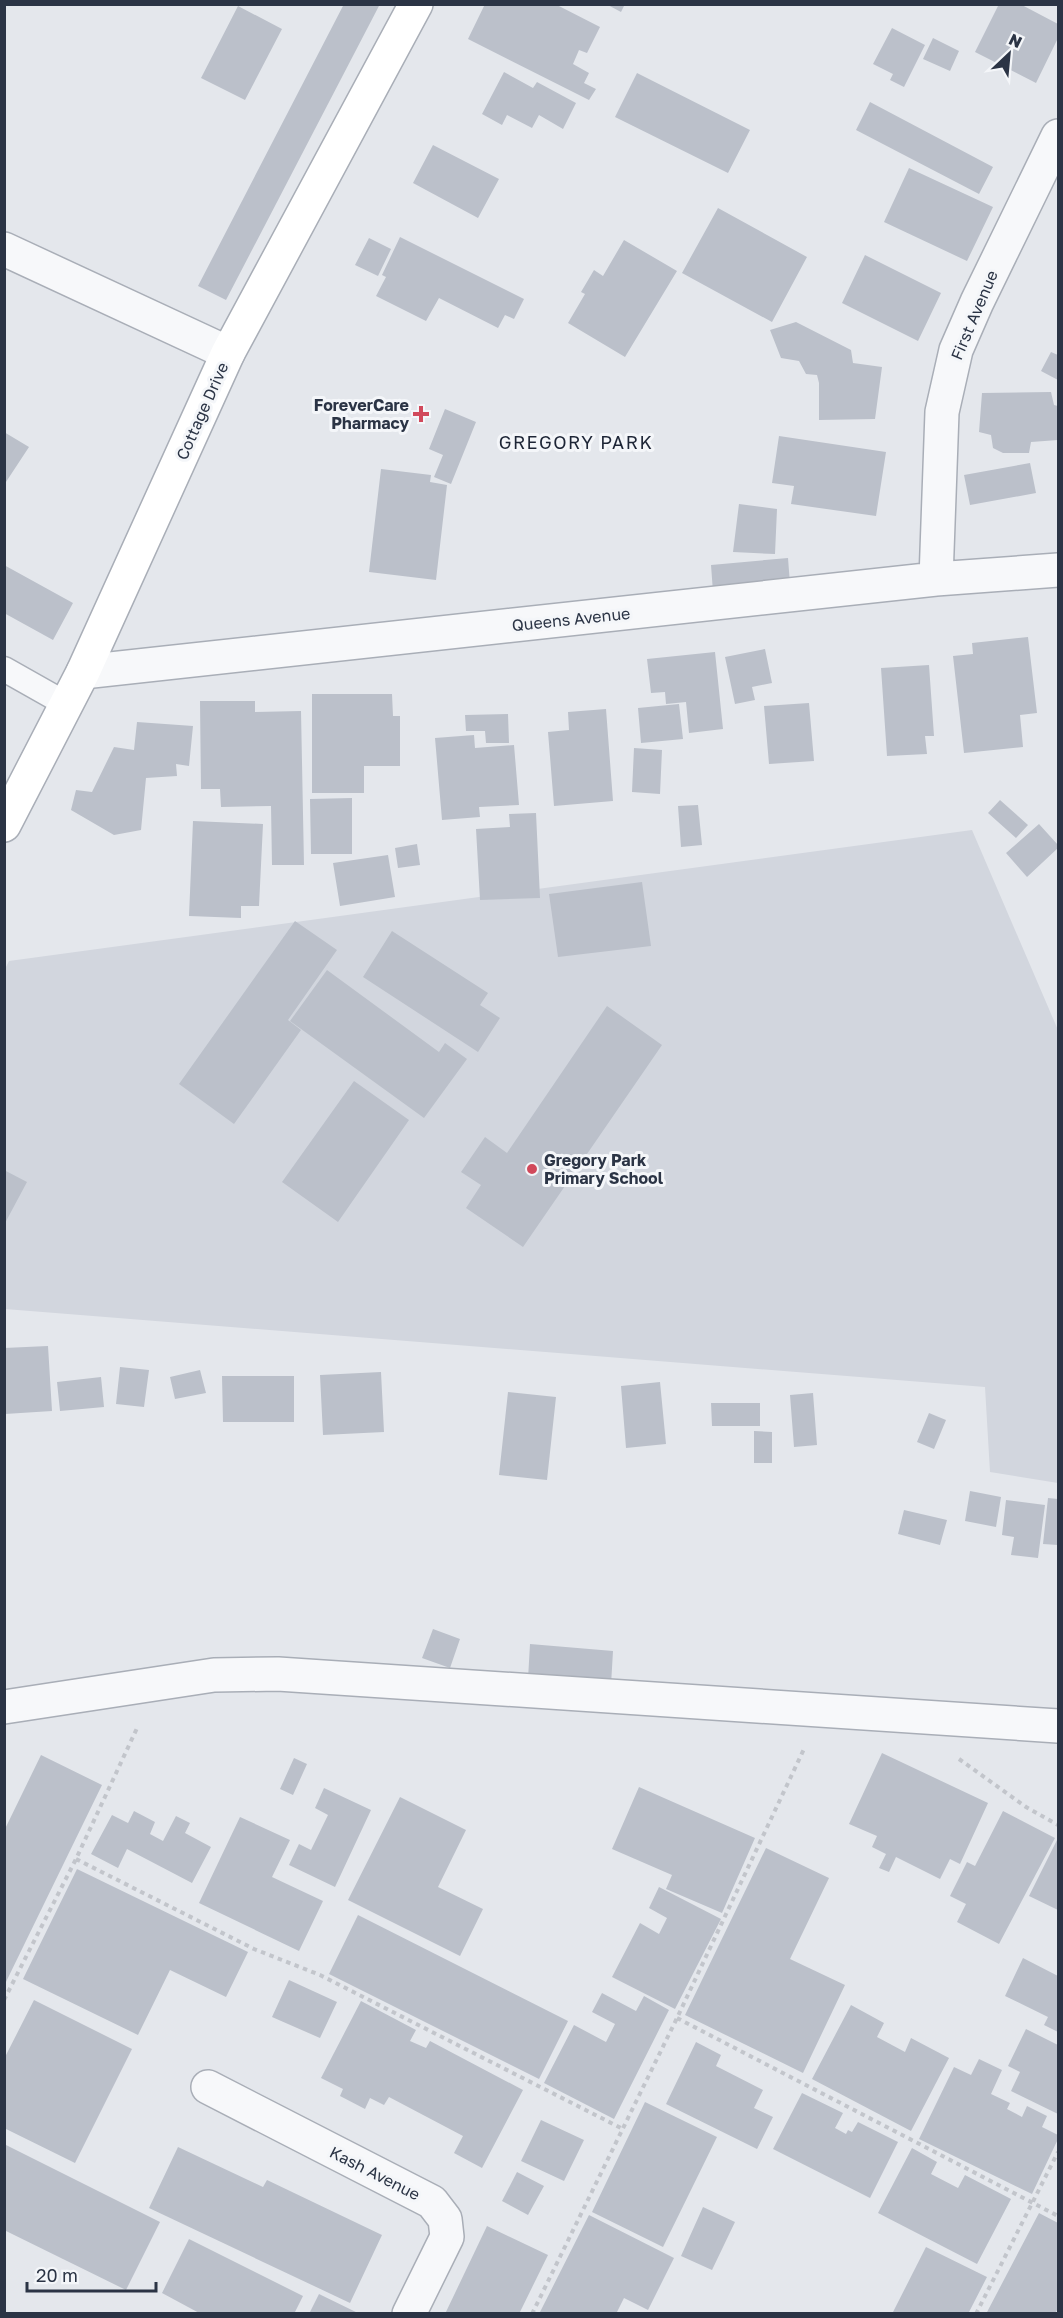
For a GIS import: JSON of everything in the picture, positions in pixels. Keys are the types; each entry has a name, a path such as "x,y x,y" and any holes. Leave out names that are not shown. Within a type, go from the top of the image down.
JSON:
{"street":[{"name":"Cottage Drive","path":"4,825 83,672 228,353 416,4"},
{"name":"First Avenue","path":"936,579 942,412 956,351 977,302 1059,136"},
{"path":"4,249 228,353"},
{"name":"Queens Avenue","path":"83,672 936,579 1059,570"},
{"path":"4,1707 214,1675 278,1674 1059,1726"},
{"name":"Kash Avenue","path":"208,2087 432,2202 445,2219 447,2237 409,2313"}],"lane":[{"path":"4,669 66,704"}],"path":[{"path":"4,2000 76,1859 159,1682"},
{"path":"532,2313 677,2018 823,1710"},
{"path":"953,1754 1026,1806 1059,1825"},
{"path":"76,1859 254,1949 320,1975 623,2129"},
{"path":"677,2018 1059,2216"},
{"path":"976,2313 1059,2152"}],"shaded area":[{"name":"Gregory Park Primary School","path":"972,830 1058,1030 1058,1483 990,1472 985,1387 5,1309 4,971 9,961"}],"building":[{"path":"344,4 380,4 226,300 198,286"},
{"path":"485,4 555,4 600,27 587,53 579,50 573,64 589,73 584,83 596,89 589,100 468,39"},
{"path":"606,4 625,4 621,12"},
{"path":"999,4 1020,4 1058,24 1058,38 1036,83 975,52"},
{"path":"238,6 282,29 245,100 201,78"},
{"path":"892,28 925,45 904,87 890,80 893,74 873,64"},
{"path":"933,38 959,51 950,71 923,59"},
{"path":"504,72 533,88 537,82 576,103 563,129 539,115 532,128 507,115 502,125 482,114"},
{"path":"637,73 750,130 728,173 615,117"},
{"path":"870,102 993,167 979,194 856,130"},
{"path":"433,145 499,179 478,218 413,183"},
{"path":"909,168 993,207 967,261 884,222"},
{"path":"718,208 807,257 772,322 682,273"},
{"path":"400,237 524,299 514,319 505,315 498,328 439,298 426,321 376,296 386,277 382,275"},
{"path":"369,238 391,249 378,276 355,265"},
{"path":"624,240 677,271 625,357 568,323 585,294 581,292 594,270 603,276"},
{"path":"865,255 941,293 918,341 842,303"},
{"path":"796,322 851,350 853,363 882,367 875,419 819,420 817,375 806,374 799,361 781,358 770,330"},
{"path":"1051,352 1058,355 1058,380 1041,371"},
{"path":"1051,392 1054,405 1058,406 1058,440 1031,442 1029,453 1003,453 993,448 991,435 979,432 982,393"},
{"path":"445,409 476,422 451,484 434,477 443,455 429,449"},
{"path":"4,432 29,447 4,485"},
{"path":"779,436 886,452 876,516 791,504 794,486 772,483"},
{"path":"1030,463 1036,493 970,505 964,475"},
{"path":"381,469 431,475 430,482 447,485 436,580 369,572"},
{"path":"739,504 777,509 775,554 733,552"},
{"path":"788,558 790,584 713,592 711,565"},
{"path":"4,565 73,603 53,640 4,613"},
{"path":"1028,637 1037,713 1020,715 1023,747 964,753 953,656 973,654 972,643"},
{"path":"765,649 772,683 752,687 755,700 735,704 725,657"},
{"path":"715,652 723,729 689,733 686,702 666,704 665,692 651,693 647,659"},
{"path":"929,665 934,736 925,736 927,754 887,756 881,668"},
{"path":"312,694 392,694 393,716 400,716 400,766 364,766 364,793 312,793"},
{"path":"200,701 255,701 255,712 301,711 304,865 272,865 271,806 221,807 220,789 201,789"},
{"path":"809,703 814,761 769,764 764,706"},
{"path":"679,704 683,739 641,743 638,708"},
{"path":"606,709 613,801 554,806 548,732 569,730 568,712"},
{"path":"508,714 509,743 486,743 485,731 466,731 465,715"},
{"path":"137,722 193,726 189,766 176,764 177,776 146,778 141,830 114,835 71,810 76,790 92,792 114,747 134,750"},
{"path":"474,735 475,748 514,745 519,805 479,807 480,817 442,820 435,738"},
{"path":"634,748 662,750 660,794 632,792"},
{"path":"352,798 352,854 311,854 310,799"},
{"path":"1000,800 1028,825 1016,838 988,813"},
{"path":"698,805 702,845 681,847 678,806"},
{"path":"536,813 540,898 480,900 476,829 510,827 509,814"},
{"path":"193,821 263,824 259,906 241,906 241,918 189,916"},
{"path":"1039,824 1058,845 1058,848 1027,877 1006,853"},
{"path":"417,844 420,865 398,868 395,848"},
{"path":"388,855 395,897 340,906 333,863"},
{"path":"642,882 651,946 558,957 549,894"},
{"path":"295,921 337,950 288,1020 301,1030 234,1124 179,1084"},
{"path":"392,931 488,993 480,1005 500,1018 478,1052 363,977"},
{"path":"327,970 439,1052 445,1043 467,1059 424,1118 290,1021"},
{"path":"607,1006 662,1045 523,1247 466,1208 481,1185 461,1172 485,1137 507,1153"},
{"path":"354,1081 409,1120 338,1222 282,1182"},
{"path":"4,1170 27,1182 4,1225"},
{"path":"48,1346 52,1411 5,1414 4,1348"},
{"path":"120,1367 149,1370 144,1407 116,1404"},
{"path":"200,1370 206,1393 175,1399 170,1377"},
{"path":"381,1372 384,1432 323,1435 320,1375"},
{"path":"222,1376 294,1376 294,1422 223,1422"},
{"path":"101,1377 104,1407 60,1411 57,1382"},
{"path":"660,1382 666,1444 626,1448 621,1386"},
{"path":"508,1392 556,1397 547,1480 499,1475"},
{"path":"813,1393 817,1445 794,1447 790,1395"},
{"path":"711,1403 760,1403 760,1426 712,1426"},
{"path":"929,1413 946,1420 934,1449 917,1442"},
{"path":"754,1431 772,1432 772,1463 754,1463"},
{"path":"970,1491 1001,1497 996,1527 965,1521"},
{"path":"1048,1498 1058,1499 1058,1545 1043,1544"},
{"path":"1006,1500 1045,1505 1038,1558 1011,1555 1014,1537 1002,1535"},
{"path":"904,1510 947,1520 940,1545 898,1534"},
{"path":"433,1629 460,1639 450,1668 422,1658"},
{"path":"530,1644 613,1651 611,1685 528,1679"},
{"path":"882,1753 988,1803 960,1864 950,1859 940,1879 896,1857 889,1872 879,1868 886,1854 872,1847 877,1836 849,1824"},
{"path":"41,1755 102,1785 4,1986 4,1831"},
{"path":"294,1758 307,1764 293,1795 280,1789"},
{"path":"639,1787 755,1838 722,1913 666,1889 672,1875 612,1849"},
{"path":"324,1788 371,1810 335,1887 289,1865 299,1844 311,1850 328,1815 315,1808"},
{"path":"400,1797 466,1830 438,1887 483,1909 460,1956 348,1900"},
{"path":"134,1811 155,1822 150,1834 163,1841 176,1816 190,1823 185,1833 211,1847 192,1883 127,1849 118,1868 91,1854 112,1815 128,1823"},
{"path":"1003,1811 1055,1838 999,1944 957,1922 966,1904 950,1896 967,1862 975,1866"},
{"path":"240,1817 290,1840 272,1877 323,1901 299,1951 199,1903"},
{"path":"1058,1841 1058,1910 1029,1896"},
{"path":"766,1848 829,1878 790,1959 845,1985 803,2073 685,2015"},
{"path":"77,1869 248,1952 226,1997 170,1970 138,2035 23,1979"},
{"path":"659,1887 721,1919 675,2009 612,1977 640,1923 659,1934 667,1918 649,1908"},
{"path":"358,1915 568,2021 539,2079 329,1974"},
{"path":"1023,1958 1058,1976 1058,2032 1044,2025 1048,2017 1005,1996"},
{"path":"289,1980 337,2002 320,2038 272,2017"},
{"path":"602,1993 636,2011 644,1996 669,2010 614,2119 544,2083 574,2025 606,2042 615,2024 592,2012"},
{"path":"34,2000 132,2049 75,2163 4,2128 4,2059"},
{"path":"361,2001 416,2030 410,2041 426,2048 430,2041 523,2090 482,2168 454,2153 463,2136 389,2097 384,2105 370,2098 365,2109 340,2096 343,2089 321,2078"},
{"path":"851,2005 884,2023 877,2037 905,2052 911,2038 949,2058 911,2131 812,2079"},
{"path":"1026,2029 1058,2045 1058,2114 1011,2091 1020,2072 1008,2066"},
{"path":"696,2042 721,2055 716,2066 763,2090 754,2108 773,2117 757,2149 666,2104"},
{"path":"979,2059 1002,2070 991,2094 1010,2103 1007,2109 1022,2117 1027,2106 1047,2116 1042,2127 1058,2135 1032,2194 919,2139 954,2067 971,2075"},
{"path":"802,2093 843,2113 835,2128 846,2134 848,2130 852,2132 858,2122 898,2142 870,2198 773,2149"},
{"path":"645,2102 717,2137 663,2247 592,2212"},
{"path":"541,2120 584,2140 564,2181 521,2161"},
{"path":"4,2144 160,2222 126,2290 4,2230"},
{"path":"178,2147 263,2187 267,2180 382,2235 350,2303 149,2208"},
{"path":"912,2148 937,2162 931,2174 958,2188 965,2175 1011,2199 977,2264 878,2213"},
{"path":"517,2172 544,2186 528,2215 502,2201"},
{"path":"703,2207 735,2222 712,2270 681,2256"},
{"path":"1039,2213 1058,2223 1058,2308 1055,2314 986,2314"},
{"path":"589,2215 674,2258 648,2310 624,2298 616,2314 539,2314"},
{"path":"487,2226 548,2255 519,2314 445,2314"},
{"path":"189,2239 303,2296 294,2314 201,2314 162,2293"},
{"path":"926,2247 987,2277 968,2314 892,2314"},
{"path":"319,2294 360,2314 309,2314"}],"place":[{"name":"ForeverCare Pharmacy","path":"421,414"},
{"name":"Gregory Park Primary School","path":"532,1169"}],"district":[{"name":"GREGORY PARK","path":"576,442"}]}
